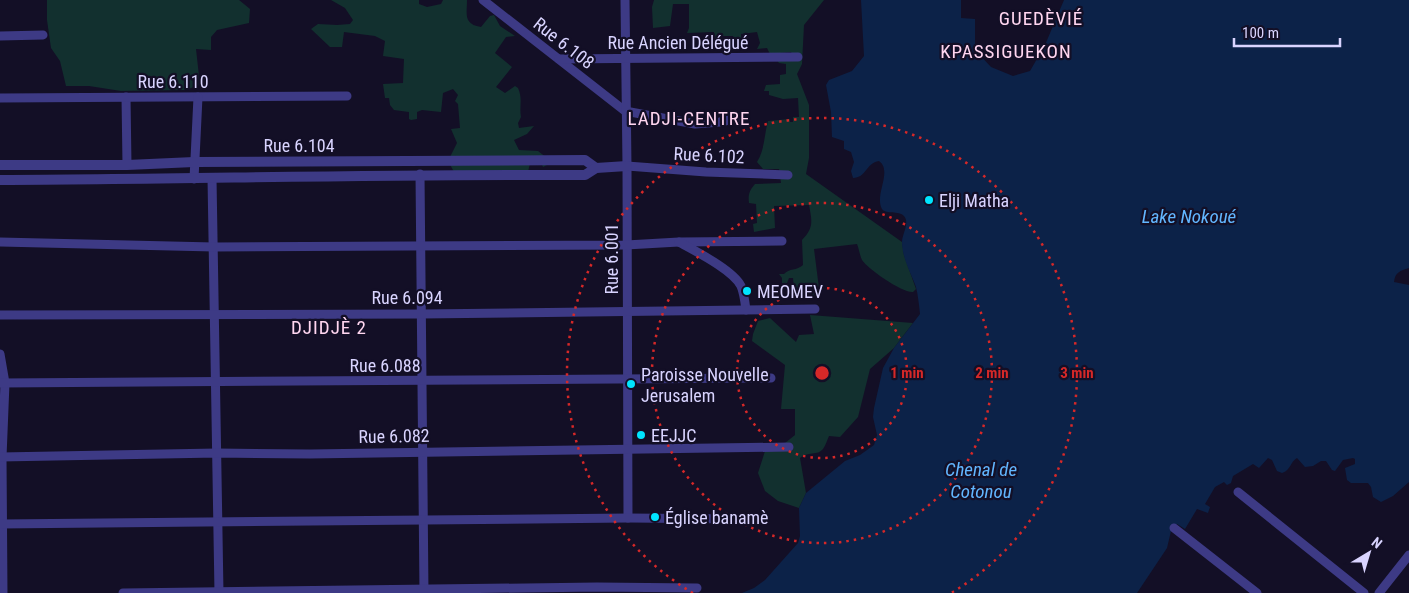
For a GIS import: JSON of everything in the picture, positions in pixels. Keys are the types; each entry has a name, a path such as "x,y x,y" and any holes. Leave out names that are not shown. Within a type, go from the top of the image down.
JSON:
{"street":[{"name":"Rue 6.108","path":"484,0 625,111"},
{"name":"Rue 6.001","path":"625,0 628,518"},
{"path":"0,36 43,36"},
{"name":"Rue Ancien Délégué","path":"559,59 798,56"},
{"name":"Rue 6.110","path":"0,98 347,96"},
{"path":"126,97 128,165"},
{"path":"194,179 198,97"},
{"path":"625,111 694,124 720,122 742,117"},
{"name":"Rue 6.104","path":"0,165 585,160 596,168"},
{"name":"Rue 6.104","path":"0,180 194,179 420,174 585,175 596,168 627,166"},
{"name":"Rue 6.102","path":"627,166 706,172 788,175"},
{"path":"420,174 424,591"},
{"path":"212,178 219,592"},
{"path":"0,242 214,247 626,245 782,240"},
{"path":"679,242 717,264 737,280 742,289 746,310"},
{"name":"Rue 6.094","path":"0,315 422,314 815,309"},
{"path":"0,354 3,383 1,457 3,593"},
{"name":"Rue 6.088","path":"3,383 770,378"},
{"name":"Rue 6.082","path":"1,457 789,447"},
{"path":"1238,492 1364,593"},
{"path":"1,524 628,518 744,519"},
{"path":"1174,528 1257,593"},
{"path":"1379,593 1409,555"},
{"path":"123,593 424,591 597,587 698,588"}],"green space":[{"path":"47,0 239,0 250,9 249,23 217,30 211,37 211,50 196,49 200,85 185,90 121,91 89,86 66,86 60,61 51,48 47,20"},
{"path":"331,0 419,0 419,4 427,7 441,4 443,0 467,0 467,18 475,26 481,27 490,16 494,15 500,26 515,36 506,37 495,53 512,67 496,87 505,93 515,86 518,88 521,99 519,128 534,126 527,134 514,140 519,150 538,151 547,158 547,165 543,167 540,160 530,163 527,177 458,179 448,161 457,143 451,129 460,128 458,104 455,101 458,95 453,89 443,93 441,112 422,110 417,112 417,119 409,119 409,112 394,110 390,105 389,98 385,98 383,84 403,83 404,59 383,56 385,41 375,36 344,32 342,47 330,47 311,29 318,24 350,24 353,20 345,8"},
{"path":"654,0 824,0 804,25 802,64 797,74 809,105 809,158 806,174 902,242 904,255 916,289 913,292 894,285 865,264 857,244 814,249 820,296 808,297 803,300 794,289 793,278 789,278 787,283 782,283 782,278 779,274 784,274 803,265 802,240 809,232 811,224 809,205 774,206 775,228 754,232 753,224 757,223 756,204 749,203 749,198 750,191 755,184 781,183 779,169 763,169 757,162 763,147 768,121 790,119 790,122 793,122 793,117 799,117 798,98 783,99 769,95 769,91 764,91 766,85 780,84 780,75 786,74 786,64 779,63 775,58 795,58 791,52 770,54 767,48 757,49 760,43 757,32 741,34 742,43 734,48 733,36 714,38 714,32 687,33 689,28 689,4 673,4 670,26 653,28 652,7"},
{"path":"810,315 913,323 894,348 870,369 858,417 840,437 829,436 821,451 800,458 806,493 799,508 778,501 765,491 758,473 765,451 780,447 795,435 795,409 781,409 785,365 752,341 758,321 770,318 796,342 799,335 814,334"}],"water":[{"name":"Lake Nokoué","path":"861,0 961,0 961,18 975,19 975,50 991,67 1013,76 1030,71 1045,45 1064,0 1409,0 1409,268 1398,272 1394,282 1409,285 1409,482 1393,496 1381,502 1373,497 1368,483 1351,483 1347,480 1345,468 1355,464 1355,459 1353,458 1343,460 1335,471 1332,470 1326,461 1305,467 1297,458 1282,473 1277,471 1272,460 1268,458 1259,468 1253,464 1233,476 1231,483 1227,485 1224,482 1215,487 1205,504 1210,507 1208,513 1197,509 1185,529 1177,524 1171,531 1167,548 1137,593 742,593 754,588 765,580 798,543 800,536 799,508 806,493 845,461 860,455 874,445 877,435 873,417 874,408 883,368 894,348 920,314 916,287 902,248 906,219 902,214 884,211 880,203 884,177 883,165 879,161 875,162 861,176 853,178 851,171 854,162 851,152 844,149 844,141 832,137 831,112 826,85 829,80 852,71 864,56"}],"place":[{"name":"Elji Matha","path":"929,200"},
{"name":"MEOMEV","path":"747,291"},
{"name":"Paroisse Nouvelle Jerusalem","path":"631,384"},
{"name":"EEJJC","path":"641,435"},
{"name":"Église banamè","path":"655,517"}],"district":[{"name":"GUEDÈVIÉ","path":"1041,18"},
{"name":"KPASSIGUEKON","path":"1006,51"},
{"name":"LADJI-CENTRE","path":"689,118"},
{"name":"DJIDJÈ 2","path":"329,327"}],"water label":[{"name":"Chenal de Cotonou","path":"981,480"}]}
